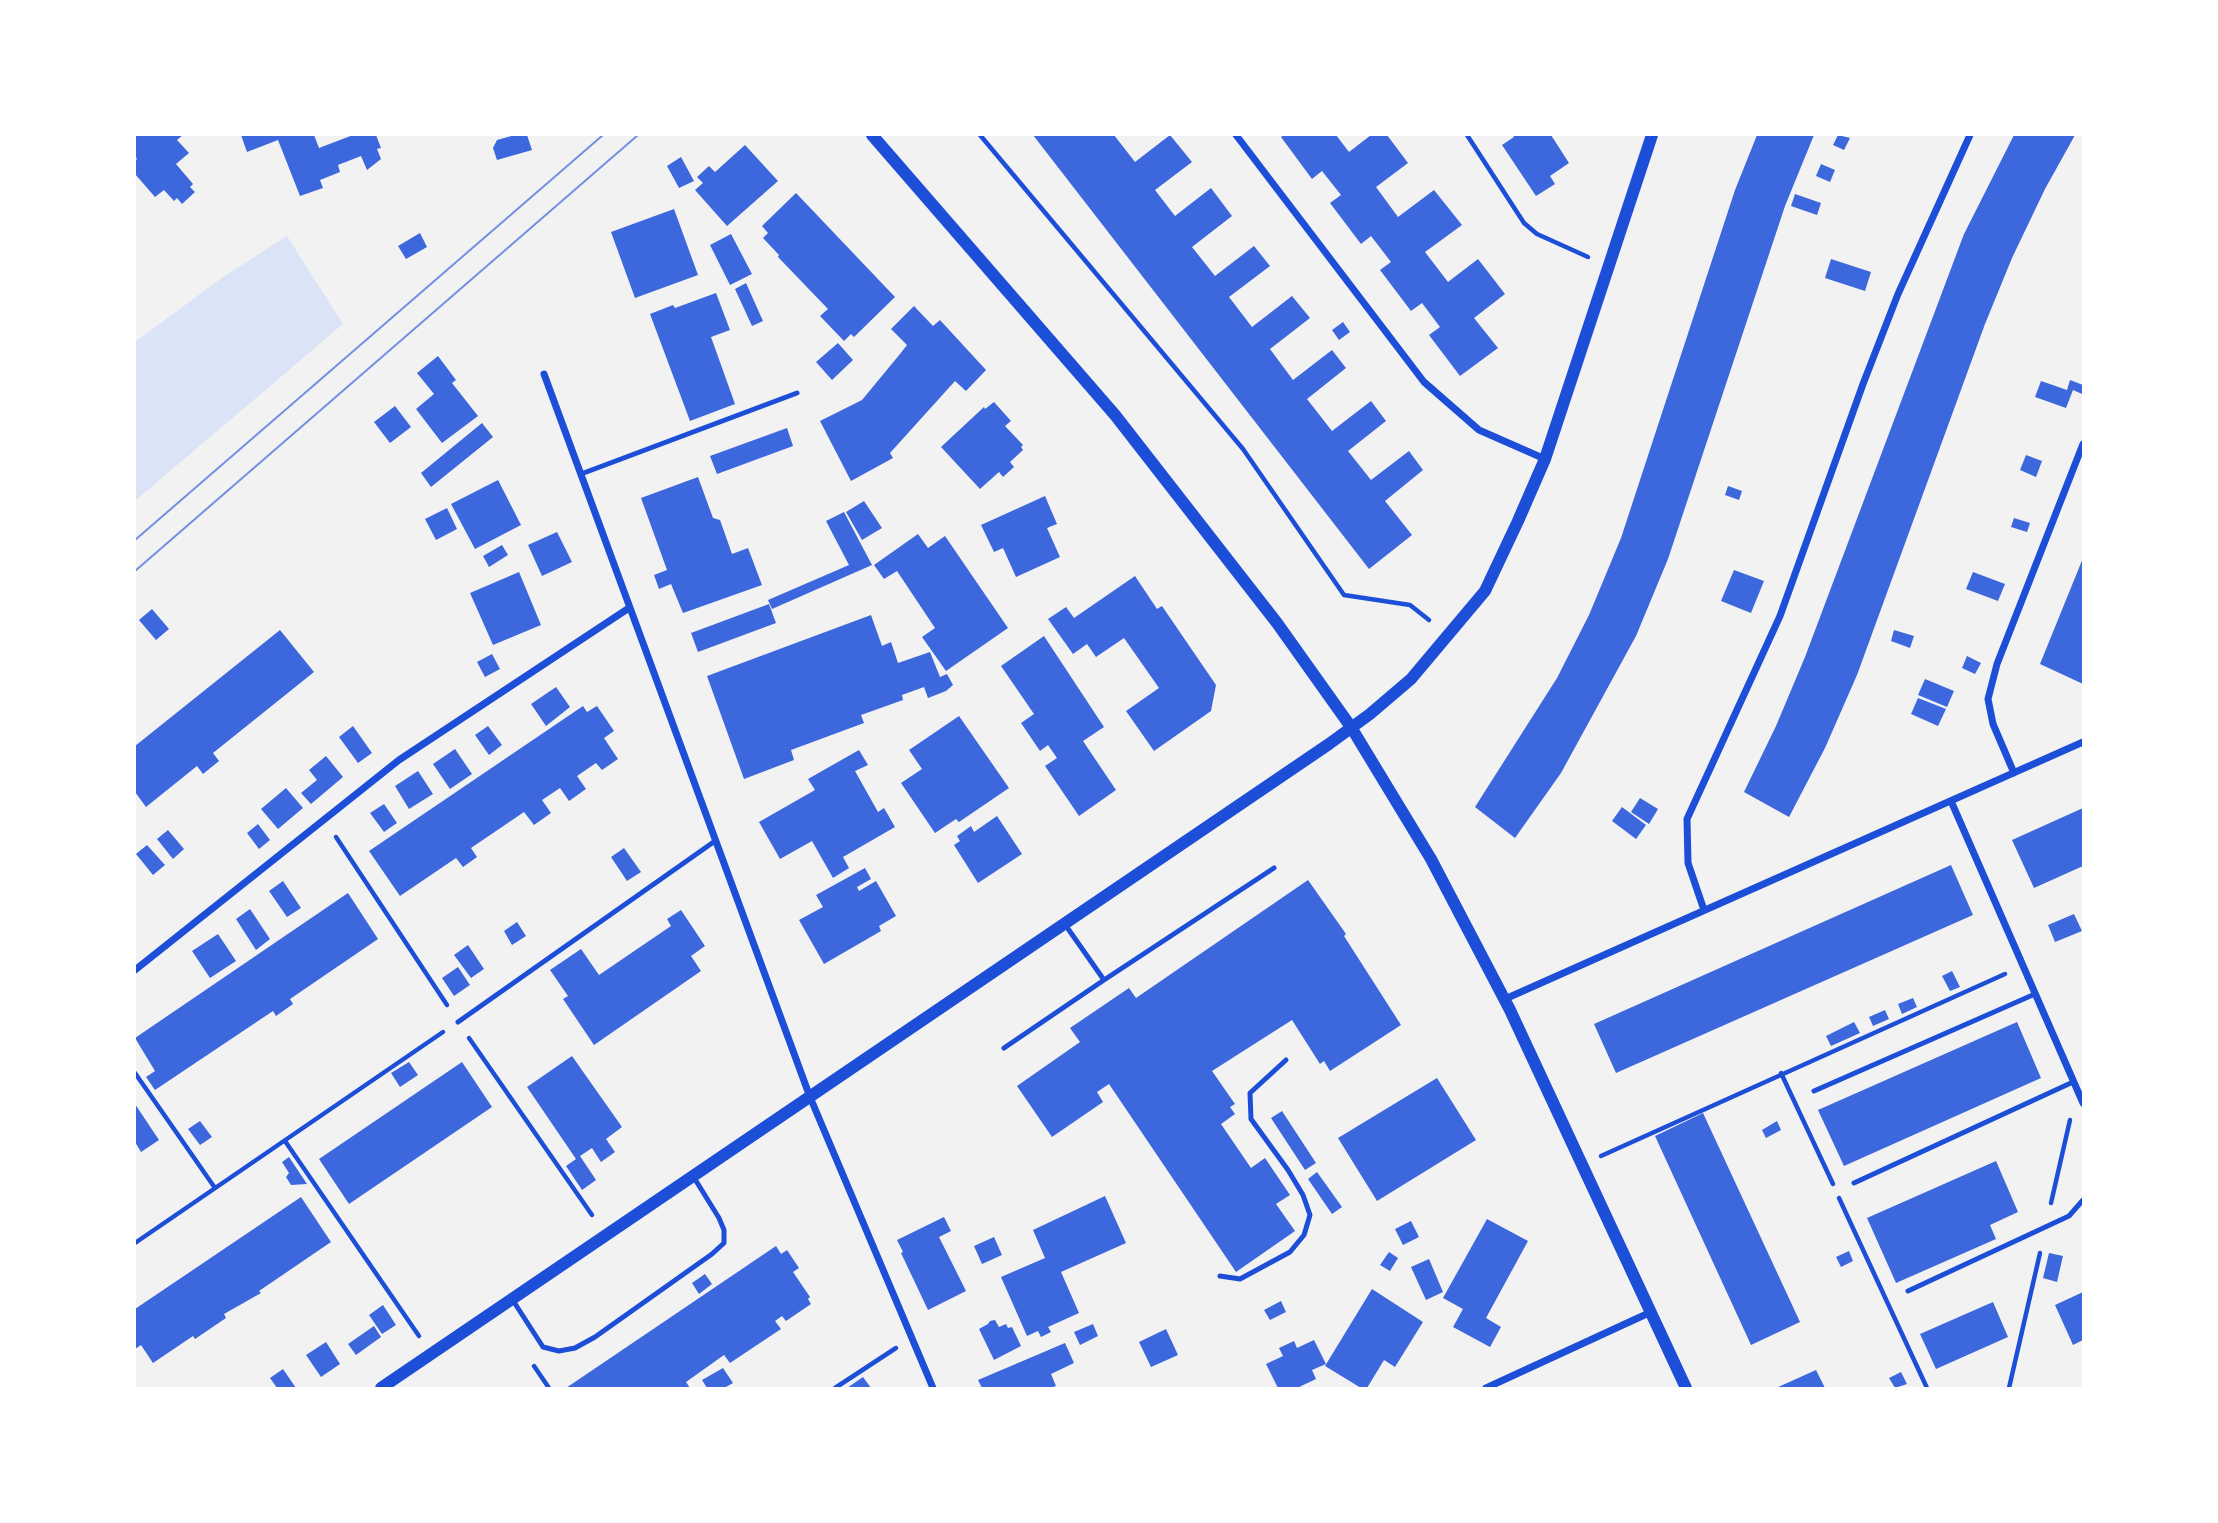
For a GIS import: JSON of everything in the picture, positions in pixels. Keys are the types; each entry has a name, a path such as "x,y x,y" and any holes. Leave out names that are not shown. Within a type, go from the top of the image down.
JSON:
{"street":[{"path":"872,135 1115,415 1277,623 1352,727 1431,859 1505,999 1686,1388"},
{"path":"1236,135 1424,382 1479,430 1545,460"},
{"path":"381,1388 1352,727 1411,680 1485,591 1545,460 1652,135"},
{"path":"1704,910 1688,863 1687,819 1780,616 1898,294 1970,135"},
{"path":"544,374 810,1097 933,1388"},
{"path":"2014,773 1993,724 1988,699 1997,664 2083,444"},
{"path":"135,970 399,760 629,608"},
{"path":"1505,999 2083,742"},
{"path":"1951,801 2083,1103"},
{"path":"1486,1388 1651,1312"}],"lane":[{"path":"581,474 797,393"},
{"path":"458,1022 715,841"},
{"path":"1004,1048 1274,868"},
{"path":"1064,923 1104,979"},
{"path":"1814,1091 2035,994"},
{"path":"1220,1276 1240,1279 1290,1252 1304,1236 1310,1214 1303,1195 1251,1119 1250,1093 1286,1060"},
{"path":"1854,1183 2073,1082"},
{"path":"512,1299 543,1346 559,1351 575,1348 595,1337 712,1254 723,1243 724,1230 719,1218 693,1176"},
{"path":"1908,1291 2069,1216 2083,1200"}],"path":[{"path":"980,135 1243,449 1344,595 1410,605 1447,636"},
{"path":"1467,135 1524,223 1538,234 1609,266"},
{"path":"1581,1165 2023,966"},
{"path":"135,1243 458,1022"},
{"path":"135,1073 215,1188"},
{"path":"1781,1073 1927,1388"},
{"path":"285,1141 431,1354"},
{"path":"835,1388 912,1337"}],"shaded area":[{"path":"287,236 343,324 135,501 135,342 223,277"}],"building":[{"path":"135,135 183,135 177,140 189,153 176,164 193,184 190,187 195,192 182,204 177,198 174,201 164,190 155,197 135,174"},
{"path":"241,135 314,135 319,148 353,135 376,135 381,148 377,149 381,159 367,170 361,156 338,165 340,172 320,180 323,188 300,196 278,140 247,152"},
{"path":"527,135 532,150 497,160 493,148 497,140"},
{"path":"1033,135 1114,135 1135,162 1170,135 1192,162 1155,190 1175,216 1211,188 1232,216 1192,247 1215,276 1254,246 1270,266 1229,297 1252,327 1292,296 1310,318 1270,349 1293,380 1332,350 1346,368 1307,399 1332,431 1371,401 1386,421 1348,451 1371,480 1409,451 1423,470 1385,501 1412,535 1369,569"},
{"path":"1336,135 1349,152 1371,135 1387,135 1408,163 1376,187 1398,217 1434,190 1462,225 1425,252 1448,282 1478,259 1505,294 1474,318 1498,348 1460,376 1429,335 1440,327 1422,303 1411,311 1380,270 1391,262 1371,236 1361,244 1330,203 1341,195 1322,171 1312,179 1281,137"},
{"path":"1512,135 1551,135 1569,163 1550,176 1555,184 1536,196 1502,145 1514,137"},
{"path":"1757,135 1814,135 1785,206 1668,559 1636,636 1561,773 1515,838 1475,807 1557,678 1589,615 1621,538 1735,190"},
{"path":"1838,135 1850,138 1844,150 1833,145"},
{"path":"2014,135 2075,135 2012,258 1985,324 1857,675 1825,748 1789,817 1744,792 1805,657 1964,234"},
{"path":"745,145 778,181 727,226 695,190 703,183 697,177 709,166 715,172"},
{"path":"681,157 694,181 679,188 667,166"},
{"path":"1821,164 1835,170 1830,182 1816,176"},
{"path":"796,193 895,297 854,337 851,334 844,341 820,316 828,309 763,238 768,233 762,226"},
{"path":"1795,194 1821,203 1817,215 1791,206"},
{"path":"674,209 698,275 635,298 611,232"},
{"path":"420,233 427,247 406,259 398,246"},
{"path":"731,234 752,274 730,285 710,245"},
{"path":"1831,259 1871,272 1865,291 1825,278"},
{"path":"746,283 763,321 752,326 735,289"},
{"path":"716,293 730,330 711,337 735,404 690,421 650,314"},
{"path":"914,306 933,326 940,320 986,370 966,391 955,381 890,453 893,458 851,481 820,421 862,400 900,354 907,345 891,329"},
{"path":"1343,322 1350,332 1339,340 1332,330"},
{"path":"838,343 853,360 832,380 816,362"},
{"path":"438,356 456,380 452,383 478,416 442,443 416,409 434,394 417,373"},
{"path":"2070,380 2083,385 2083,390 2082,394 2073,390 2066,408 2035,397 2041,381 2067,390"},
{"path":"994,402 1011,421 1005,426 1023,445 1023,450 1010,462 1014,467 1003,477 999,472 980,489 941,447 984,407 985,409"},
{"path":"395,406 411,427 390,443 374,422"},
{"path":"482,423 493,437 431,487 421,473"},
{"path":"787,428 793,446 717,474 710,456"},
{"path":"2026,455 2042,461 2036,477 2020,470"},
{"path":"698,477 713,518 720,520 732,554 748,548 762,585 683,613 671,584 659,589 654,575 667,570 641,498"},
{"path":"498,480 521,525 475,549 451,504"},
{"path":"1728,486 1742,491 1739,500 1725,495"},
{"path":"1045,496 1057,524 1047,528 1060,557 1016,577 1003,548 994,552 981,525"},
{"path":"864,501 882,528 862,540 846,512"},
{"path":"447,508 457,529 436,540 425,519"},
{"path":"844,512 872,565 772,609 768,600 849,565 826,521"},
{"path":"2014,518 2030,523 2027,532 2011,527"},
{"path":"557,532 572,562 542,576 528,545"},
{"path":"918,534 928,548 945,536 1008,628 946,671 922,637 935,628 897,571 884,579 874,565"},
{"path":"502,545 508,555 489,567 483,556"},
{"path":"2083,558 2083,684 2040,664"},
{"path":"1734,570 1764,581 1751,613 1721,601"},
{"path":"519,572 541,625 493,645 470,593"},
{"path":"1973,572 2005,584 1998,601 1966,589"},
{"path":"1135,576 1157,609 1162,606 1216,685 1211,711 1154,751 1126,711 1159,688 1124,638 1096,657 1087,644 1073,654 1048,619 1066,607 1074,618"},
{"path":"769,604 776,623 698,652 691,633"},
{"path":"152,609 169,629 156,640 139,620"},
{"path":"871,615 882,646 891,642 898,663 930,652 940,677 947,674 953,685 928,698 924,687 902,695 903,700 861,715 864,723 791,750 794,760 744,779 707,676"},
{"path":"280,630 314,672 213,753 219,761 203,774 197,766 146,807 135,792 135,746"},
{"path":"1894,630 1914,636 1910,648 1891,641"},
{"path":"1044,636 1104,727 1083,741 1116,790 1079,816 1045,766 1057,758 1048,745 1040,751 1021,723 1034,714 1001,666"},
{"path":"492,654 500,669 485,677 477,662"},
{"path":"1967,656 1981,663 1975,674 1962,668"},
{"path":"1925,679 1954,691 1947,707 1918,695"},
{"path":"556,687 570,707 546,726 531,704"},
{"path":"1918,698 1946,709 1938,726 1911,714"},
{"path":"583,706 587,712 597,706 614,731 604,738 618,759 602,770 596,763 577,776 586,789 569,801 560,788 542,800 551,813 534,825 524,812 471,848 477,857 463,867 456,858 400,896 369,851"},
{"path":"959,716 1009,788 959,822 956,819 935,833 901,783 922,769 909,750"},
{"path":"353,726 372,753 358,763 339,737"},
{"path":"488,726 502,745 489,755 475,735"},
{"path":"455,749 472,774 450,789 433,764"},
{"path":"859,750 868,765 855,771 878,812 884,808 895,827 843,857 849,868 833,878 812,841 780,859 759,822 815,790 808,779"},
{"path":"326,756 343,777 311,804 301,793 317,780 309,770"},
{"path":"418,771 433,794 409,809 395,786"},
{"path":"286,788 303,808 278,829 261,809"},
{"path":"1640,798 1658,809 1649,824 1631,812"},
{"path":"384,804 397,823 384,832 370,813"},
{"path":"1622,807 1646,825 1636,839 1612,821"},
{"path":"2083,808 2083,866 2034,888 2012,840"},
{"path":"997,816 1022,854 978,883 954,845 960,841 957,836 971,826 974,832"},
{"path":"258,824 270,840 259,849 247,833"},
{"path":"168,830 184,849 173,859 157,839"},
{"path":"147,845 165,865 153,875 136,854"},
{"path":"624,848 641,872 627,881 611,857"},
{"path":"1951,865 1973,915 1616,1073 1594,1024"},
{"path":"865,868 871,879 857,887 859,891 876,881 896,916 879,926 881,931 824,964 799,920 823,907 816,895"},
{"path":"1308,880 1346,934 1344,936 1401,1025 1330,1071 1324,1061 1320,1064 1292,1020 1212,1071 1235,1104 1230,1107 1235,1114 1221,1124 1251,1168 1265,1158 1290,1195 1276,1204 1295,1231 1236,1272 1109,1084 1097,1092 1103,1102 1052,1137 1017,1086 1080,1042 1070,1028 1129,988 1136,998"},
{"path":"283,881 301,908 287,917 269,891"},
{"path":"348,893 378,939 290,999 293,1004 276,1016 273,1011 155,1090 146,1077 155,1071 135,1038"},
{"path":"250,909 270,939 256,950 236,919"},
{"path":"681,910 705,946 691,956 701,971 594,1045 563,999 568,996 550,970 581,949 599,975 671,926 667,919"},
{"path":"2074,914 2082,931 2055,942 2048,925"},
{"path":"517,922 526,936 512,945 504,931"},
{"path":"218,934 236,961 210,978 192,951"},
{"path":"468,945 484,969 471,978 454,955"},
{"path":"458,967 470,985 454,996 442,978"},
{"path":"1952,971 1960,987 1950,991 1942,976"},
{"path":"1913,998 1917,1007 1902,1014 1898,1004"},
{"path":"1885,1010 1889,1019 1873,1026 1869,1017"},
{"path":"1854,1022 1860,1033 1831,1046 1826,1036"},
{"path":"2017,1022 2041,1078 1844,1166 1818,1110"},
{"path":"572,1056 622,1127 606,1139 615,1152 601,1162 592,1148 580,1156 596,1180 582,1190 566,1166 576,1159 527,1087"},
{"path":"409,1062 418,1075 400,1087 391,1073"},
{"path":"462,1062 492,1107 349,1204 319,1159"},
{"path":"1437,1078 1476,1140 1377,1201 1338,1138"},
{"path":"135,1104 159,1140 141,1152 135,1142"},
{"path":"1282,1111 1316,1163 1305,1170 1271,1118"},
{"path":"1703,1113 1800,1322 1751,1345 1655,1136"},
{"path":"200,1121 212,1137 200,1145 188,1129"},
{"path":"1777,1121 1781,1130 1766,1138 1762,1130"},
{"path":"289,1157 307,1184 291,1185 286,1177 289,1173 282,1162"},
{"path":"1996,1161 2018,1212 1990,1225 1996,1239 1896,1283 1867,1218"},
{"path":"1317,1172 1342,1207 1332,1214 1308,1179"},
{"path":"1105,1196 1126,1243 1061,1272 1079,1313 1048,1327 1051,1332 1041,1337 1038,1331 1027,1336 1001,1277 1045,1258 1033,1230"},
{"path":"301,1197 331,1242 259,1291 261,1293 224,1314 226,1318 153,1363 141,1345 135,1349 135,1309"},
{"path":"944,1217 951,1231 939,1237 966,1291 928,1310 897,1240"},
{"path":"1487,1219 1528,1241 1486,1318 1501,1327 1490,1347 1453,1327 1463,1309 1443,1298"},
{"path":"1411,1221 1419,1237 1403,1245 1395,1229"},
{"path":"994,1237 1002,1255 982,1264 974,1246"},
{"path":"776,1246 781,1254 787,1250 799,1268 793,1272 810,1297 808,1299 811,1304 786,1321 782,1316 775,1321 781,1329 730,1363 724,1355 686,1382 690,1388 566,1388"},
{"path":"1849,1251 1853,1261 1841,1267 1836,1257"},
{"path":"1389,1252 1398,1258 1390,1271 1380,1265"},
{"path":"2049,1253 2063,1256 2057,1282 2043,1278"},
{"path":"1429,1259 1443,1292 1426,1300 1411,1267"},
{"path":"705,1274 712,1284 699,1294 692,1283"},
{"path":"1372,1289 1423,1322 1395,1367 1384,1360 1367,1388 1361,1388 1325,1366"},
{"path":"2083,1292 2083,1340 2073,1345 2055,1305"},
{"path":"1281,1301 1286,1312 1270,1320 1264,1310"},
{"path":"1993,1302 2008,1337 1936,1369 1920,1334"},
{"path":"383,1305 396,1325 382,1334 369,1315"},
{"path":"995,1320 999,1327 1006,1324 1008,1328 1012,1327 1021,1346 994,1360 979,1329"},
{"path":"1093,1324 1098,1336 1080,1345 1074,1332"},
{"path":"374,1326 381,1337 356,1355 348,1344"},
{"path":"1166,1329 1178,1355 1151,1367 1139,1342"},
{"path":"1314,1340 1326,1364 1312,1370 1316,1379 1297,1388 1278,1388 1266,1364 1283,1356 1279,1348 1294,1341 1297,1348"},
{"path":"326,1342 340,1364 321,1377 306,1355"},
{"path":"1065,1343 1074,1363 1051,1374 1056,1386 982,1388 978,1380"},
{"path":"723,1368 733,1383 724,1388 707,1388 702,1380"},
{"path":"283,1369 296,1388 277,1388 270,1378"},
{"path":"1816,1370 1825,1388 1776,1388"},
{"path":"1901,1372 1907,1384 1895,1388 1889,1378"},
{"path":"863,1377 871,1388 847,1388"}],"tram line":[{"path":"135,540 603,135"},
{"path":"135,571 638,135"}]}
